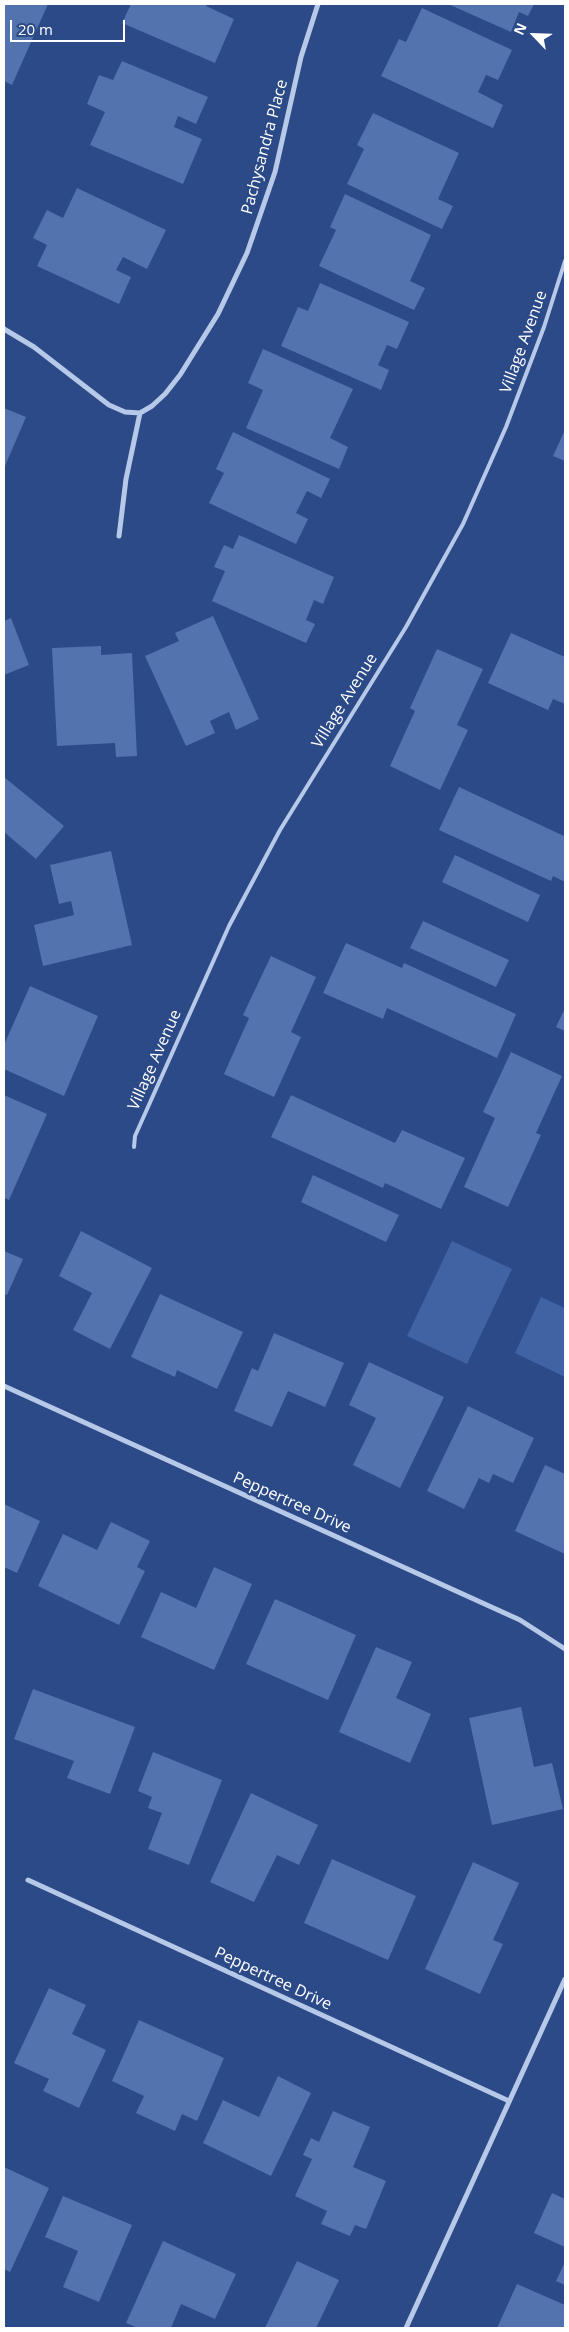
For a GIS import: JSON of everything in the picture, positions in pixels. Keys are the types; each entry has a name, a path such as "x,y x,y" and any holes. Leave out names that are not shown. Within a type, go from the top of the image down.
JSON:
{"street":[{"name":"Pachysandra Place","path":"140,413 152,406 165,394 180,375 218,314 247,253 275,172 301,57 318,4"},
{"path":"4,329 34,347 109,405 125,412 140,413 126,479 119,536"},
{"name":"Peppertree Drive","path":"4,1386 520,1620 565,1649"},
{"name":"Peppertree Drive","path":"28,1880 508,2101"},
{"path":"406,2328 565,1978"}],"lane":[{"name":"Village Avenue","path":"134,1147 135,1136 229,926 280,830 406,627 464,524 506,427 544,327 565,261"}],"shaded area":[{"path":"452,1241 512,1269 467,1364 407,1336"},
{"path":"541,1297 565,1308 565,1377 515,1353"}],"building":[{"path":"4,4 48,4 12,85 4,81"},
{"path":"131,4 208,4 206,6 234,19 215,63 122,23"},
{"path":"448,4 534,4 528,16 519,12 511,32"},
{"path":"422,8 512,50 498,80 486,75 478,92 503,105 493,128 381,76 399,39 406,42"},
{"path":"122,61 208,97 196,124 178,116 174,127 202,139 183,184 90,145 105,112 87,104 99,75 113,80"},
{"path":"373,113 459,153 438,199 453,206 442,229 347,184 364,149 357,145"},
{"path":"77,188 166,230 147,269 123,257 116,270 131,277 119,304 37,266 47,245 33,238 47,210 63,218"},
{"path":"345,194 431,235 410,281 425,288 414,310 319,266 336,230 330,227"},
{"path":"320,283 409,322 397,349 387,345 378,365 389,370 381,390 281,346 298,307 308,311"},
{"path":"263,349 353,389 330,438 348,447 339,469 246,428 263,390 248,383"},
{"path":"4,408 26,417 5,466 4,465"},
{"path":"565,430 565,461 553,456"},
{"path":"233,432 330,479 321,498 307,491 296,513 308,519 296,544 209,503 224,473 216,469"},
{"path":"239,535 334,577 323,604 314,600 306,620 315,624 306,643 212,601 225,571 214,567 224,545 233,549"},
{"path":"213,616 259,719 236,730 229,712 210,721 215,733 186,746 145,656 179,641 175,633"},
{"path":"11,618 29,665 4,675 4,621"},
{"path":"511,633 565,657 565,704 553,699 548,710 488,683"},
{"path":"101,646 101,655 132,653 137,756 116,757 115,743 57,746 52,648"},
{"path":"437,649 483,669 457,725 468,730 440,790 390,766 415,711 410,708"},
{"path":"4,777 64,826 36,859 4,832"},
{"path":"459,787 564,836 565,832 565,882 553,876 551,881 439,830"},
{"path":"111,851 132,945 43,966 34,925 74,915 71,901 59,904 50,865"},
{"path":"455,855 540,895 528,922 442,882"},
{"path":"423,921 509,960 496,987 410,948"},
{"path":"346,943 402,968 404,963 516,1014 497,1058 387,1008 383,1019 323,993"},
{"path":"271,956 316,977 291,1032 301,1037 274,1097 224,1074 249,1018 243,1015"},
{"path":"30,986 98,1016 64,1096 4,1069 4,1045"},
{"path":"565,1008 565,1031 556,1027"},
{"path":"511,1052 562,1076 536,1133 541,1135 508,1207 464,1187 495,1118 483,1112"},
{"path":"4,1095 47,1114 9,1200 4,1198"},
{"path":"291,1095 395,1143 402,1130 465,1158 441,1209 385,1183 383,1188 271,1137"},
{"path":"313,1175 399,1215 386,1242 301,1202"},
{"path":"81,1231 152,1268 110,1349 73,1330 92,1293 59,1276"},
{"path":"4,1251 23,1259 7,1295 4,1294"},
{"path":"160,1294 243,1332 217,1389 177,1370 175,1377 131,1357"},
{"path":"274,1333 344,1363 325,1407 288,1391 272,1427 234,1411 252,1368 258,1371"},
{"path":"369,1362 444,1397 400,1488 353,1465 376,1418 349,1405"},
{"path":"468,1406 534,1438 513,1483 493,1474 489,1483 479,1478 464,1509 427,1491"},
{"path":"545,1465 565,1474 565,1554 515,1531"},
{"path":"4,1504 40,1521 17,1573 4,1567"},
{"path":"111,1522 150,1541 137,1567 145,1571 119,1625 38,1586 63,1534 97,1550"},
{"path":"214,1567 252,1584 214,1670 141,1637 161,1592 196,1608"},
{"path":"275,1599 356,1635 328,1700 246,1664"},
{"path":"376,1647 412,1662 396,1698 431,1714 410,1763 339,1732"},
{"path":"33,1689 135,1727 110,1794 67,1778 74,1761 14,1739"},
{"path":"521,1707 534,1767 552,1763 563,1809 492,1825 469,1718"},
{"path":"153,1752 222,1780 189,1865 148,1849 162,1813 148,1808 152,1797 138,1791"},
{"path":"251,1793 318,1825 299,1865 277,1855 254,1902 210,1882"},
{"path":"332,1859 416,1896 388,1960 304,1923"},
{"path":"473,1862 519,1883 493,1940 503,1944 480,1994 425,1969"},
{"path":"49,1988 86,2005 72,2034 106,2050 79,2108 43,2091 49,2079 14,2063"},
{"path":"139,2020 224,2058 197,2121 182,2114 175,2131 136,2113 144,2096 112,2081"},
{"path":"278,2076 311,2093 271,2176 203,2143 223,2100 259,2117"},
{"path":"333,2111 370,2127 353,2167 386,2181 366,2229 355,2225 350,2236 321,2224 327,2211 295,2196 312,2159 303,2155 311,2138 319,2142"},
{"path":"4,2167 49,2188 10,2272 4,2269"},
{"path":"552,2193 565,2199 565,2247 534,2233"},
{"path":"63,2196 132,2225 99,2302 63,2287 78,2251 45,2237"},
{"path":"163,2241 236,2274 215,2319 181,2304 171,2328 138,2328 126,2323"},
{"path":"297,2261 339,2280 316,2328 265,2328"},
{"path":"565,2262 565,2285 556,2281"},
{"path":"517,2284 565,2305 565,2328 497,2328"}]}
